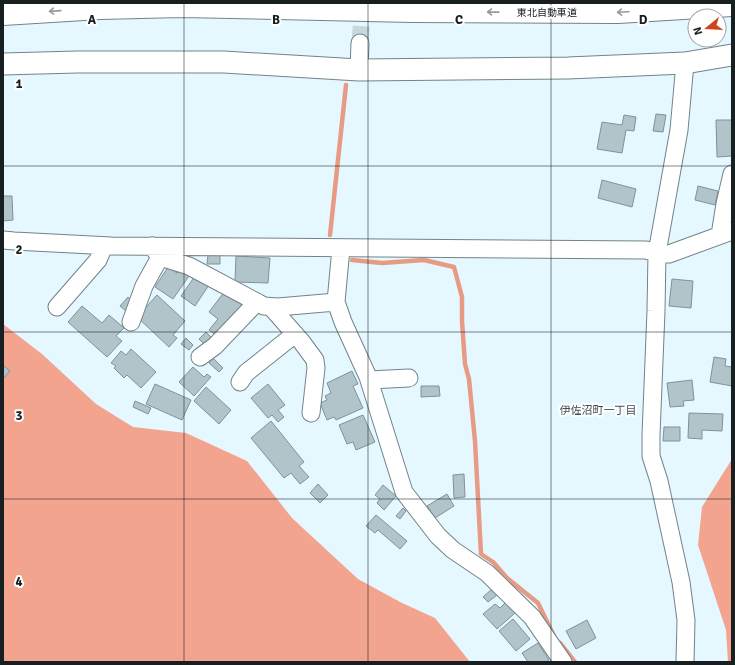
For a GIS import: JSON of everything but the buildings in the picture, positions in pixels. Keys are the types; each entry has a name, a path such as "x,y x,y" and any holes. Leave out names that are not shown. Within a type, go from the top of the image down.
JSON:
{"highway":[{"name":"東北自動車道","path":"3,14 100,8 182,6 443,11 610,12 732,5"}],"street":[{"path":"359,70 360,44"},
{"path":"3,64 77,62 224,62 359,70 568,68 685,63 732,55"},
{"path":"685,63 679,130 657,254 651,456 660,481 680,582 686,620 685,662"},
{"path":"3,240 104,246 156,252 290,247 646,250 657,254 669,254 726,233 725,204 732,174"},
{"path":"57,307 98,260 104,246"},
{"path":"341,248 336,302 342,322 368,380 404,492 438,536 453,550 486,573 532,617 563,662"},
{"path":"156,252 189,266 264,304 278,307 336,302"},
{"path":"131,322 156,252"},
{"path":"264,304 295,334 315,360 316,368 311,413"},
{"path":"200,357 264,304"},
{"path":"240,382 246,373 295,334"},
{"path":"368,380 409,378"}],"shaded area":[{"path":"3,324 42,354 96,404 133,427 186,433 247,461 292,518 358,579 400,602 435,618 470,662 3,662"},
{"path":"732,459 732,662 728,662 726,630 698,545 702,507"}],"waterway":[{"path":"330,235 346,85"},
{"path":"352,260 382,263 424,260 454,267 462,297 465,364 469,379 475,441 481,554 493,562 507,578 538,603 554,636"},
{"path":"560,643 575,662"}],"tunnel":[{"path":"360,43 363,3"}],"district":[{"name":"伊佐沼町一丁目","path":"598,410"}]}
